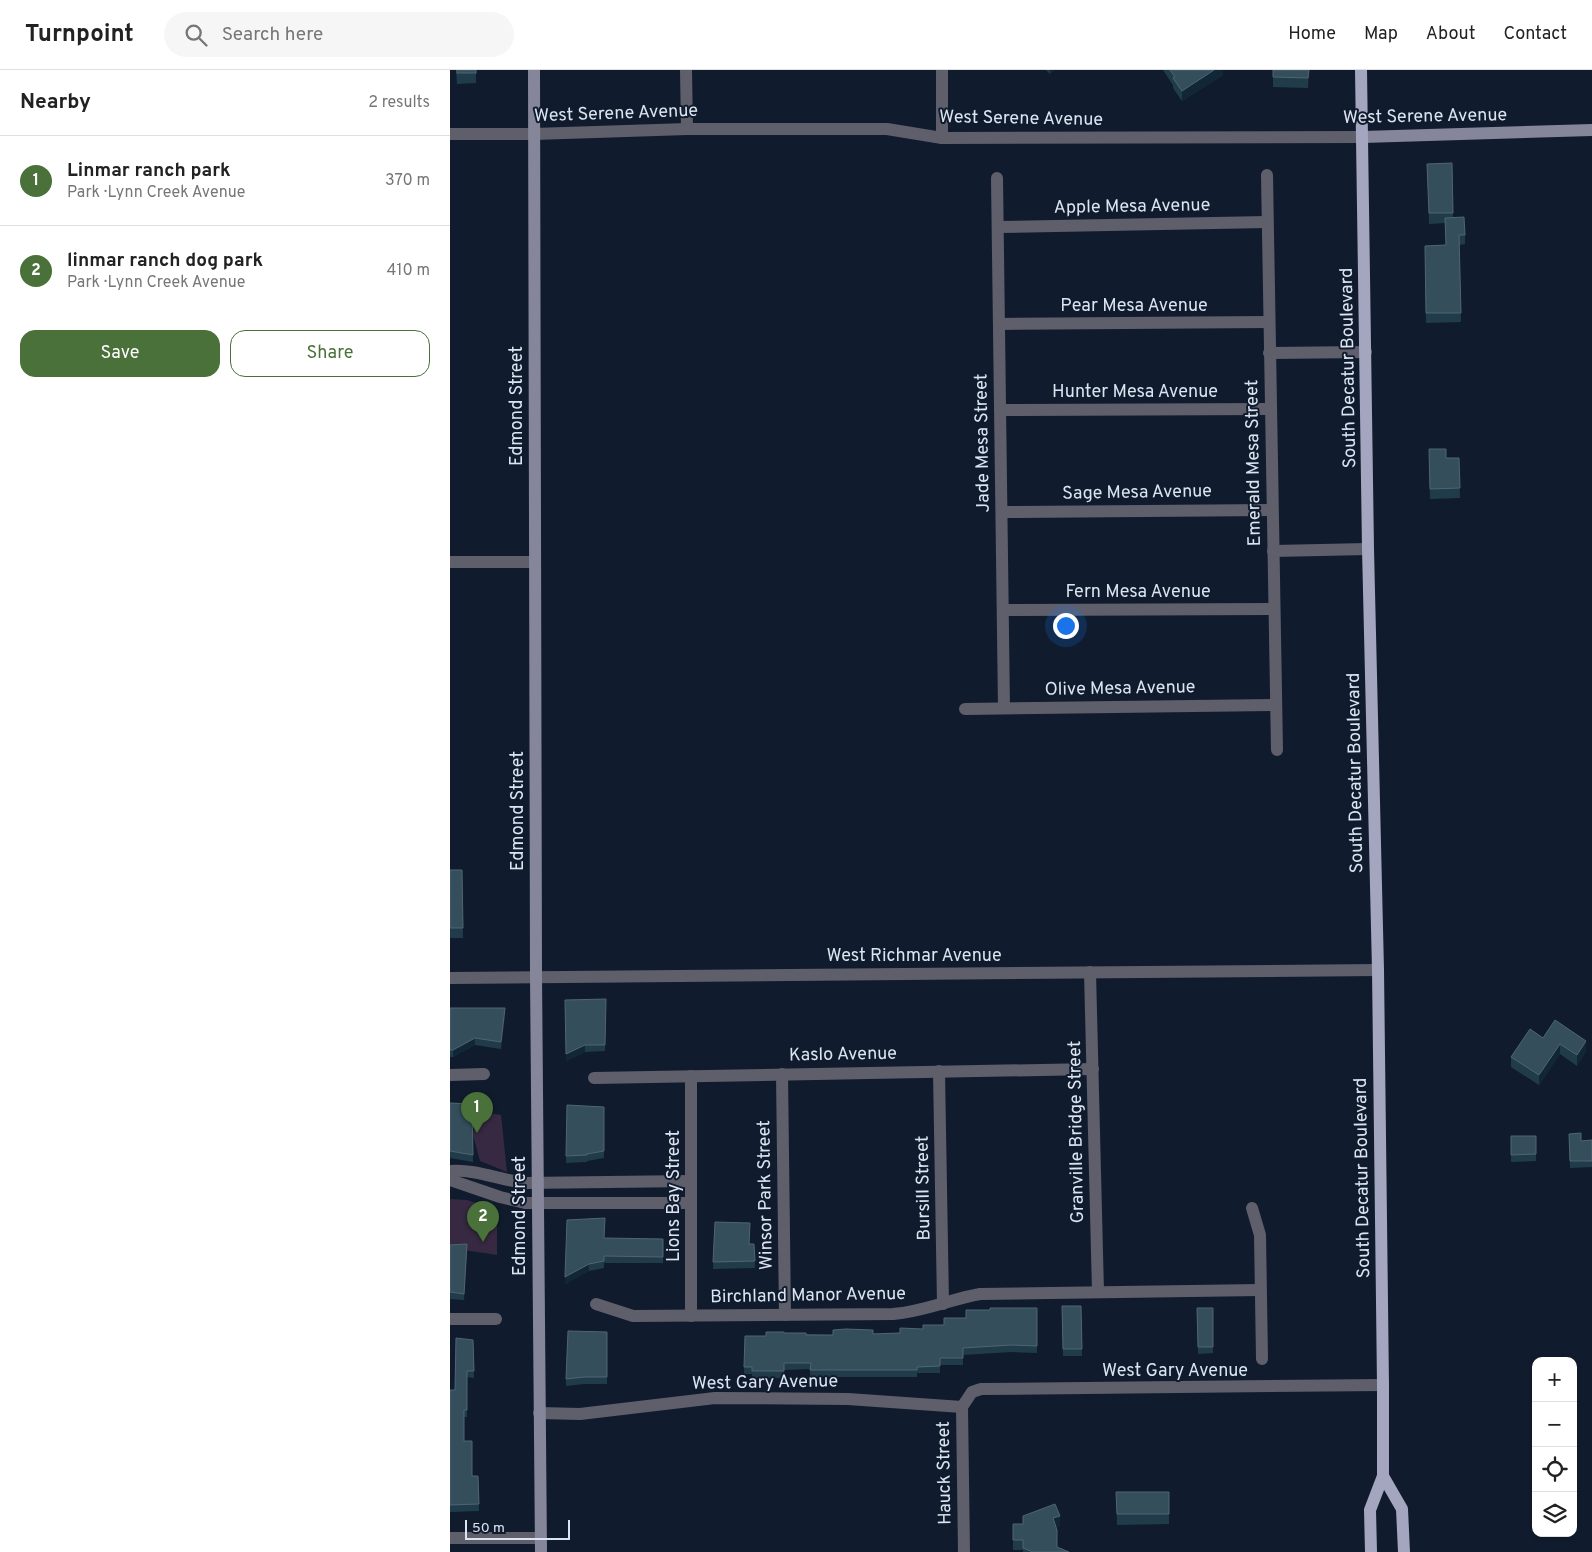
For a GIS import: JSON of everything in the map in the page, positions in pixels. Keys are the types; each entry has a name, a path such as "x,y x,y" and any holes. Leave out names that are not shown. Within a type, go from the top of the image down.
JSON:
{"main road":[{"name":"South Decatur Boulevard","path":"1361,70 1368,549 1378,970 1383,1386 1383,1476 1370,1510 1371,1552"},
{"name":"South Decatur Boulevard","path":"1383,1476 1402,1509 1404,1552"}],"street":[{"name":"Edmond Street","path":"534,70 537,1203 541,1552"},
{"path":"686,70 687,129"},
{"path":"942,70 942,138"},
{"name":"West Serene Avenue","path":"450,134 534,134 687,129 887,129 942,138 1363,137 1592,130"},
{"name":"Emerald Mesa Street","path":"1267,176 1277,750"},
{"name":"Jade Mesa Street","path":"997,178 1004,708"},
{"name":"Apple Mesa Avenue","path":"998,227 1267,222"},
{"name":"Pear Mesa Avenue","path":"999,324 1269,322"},
{"path":"1269,353 1366,352"},
{"name":"Hunter Mesa Avenue","path":"1000,410 1270,409"},
{"name":"Sage Mesa Avenue","path":"1002,512 1272,510"},
{"path":"1273,551 1368,549"},
{"path":"450,562 535,562"},
{"name":"Fern Mesa Avenue","path":"1003,610 1274,609"},
{"name":"Olive Mesa Avenue","path":"964,709 1275,705"},
{"name":"West Richmar Avenue","path":"450,978 1378,970"},
{"name":"Granville Bridge Street","path":"1090,972 1098,1292"},
{"name":"Kaslo Avenue","path":"594,1078 1093,1069"},
{"name":"Bursill Street","path":"939,1071 943,1304"},
{"path":"450,1075 484,1074"},
{"name":"Winsor Park Street","path":"782,1074 785,1315"},
{"name":"Lions Bay Street","path":"691,1076 691,1316"},
{"path":"450,1171 472,1170 514,1181 537,1182 691,1181"},
{"path":"450,1180 500,1197 525,1202 691,1202"},
{"path":"1252,1208 1260,1234 1262,1359"},
{"name":"Birchland Manor Avenue","path":"596,1304 634,1316 893,1314 922,1310 980,1294 1260,1290"},
{"path":"450,1319 496,1319"},
{"name":"West Gary Avenue","path":"968,1395 981,1389 1383,1386"},
{"name":"Hauck Street","path":"964,1552 962,1407 968,1395"},
{"name":"West Gary Avenue","path":"539,1413 580,1414 715,1398 848,1399 962,1407"},
{"path":"450,1538 540,1538"}],"shaded area":[{"path":"476,1111 501,1115 507,1172 480,1161 473,1135"},
{"path":"450,1199 467,1200 497,1210 497,1255 450,1248"}],"building":[{"path":"457,70 476,70 476,73 457,73"},
{"path":"1170,70 1214,70 1182,91"},
{"path":"1273,70 1309,70 1308,78 1273,77"},
{"path":"1452,163 1453,213 1429,213 1427,164"},
{"path":"1464,217 1465,235 1459,235 1461,313 1426,313 1425,246 1446,245 1445,218"},
{"path":"1429,449 1446,449 1446,458 1459,458 1460,488 1430,489"},
{"path":"450,870 462,870 463,928 450,928"},
{"path":"606,999 605,1045 585,1045 566,1054 565,1000"},
{"path":"450,1008 505,1008 501,1042 475,1038 450,1050"},
{"path":"1555,1020 1586,1041 1577,1055 1560,1044 1539,1075 1511,1057 1530,1029 1543,1038"},
{"path":"450,1103 472,1104 473,1155 450,1151"},
{"path":"567,1105 604,1107 604,1151 587,1155 566,1156"},
{"path":"1581,1133 1581,1141 1592,1140 1592,1161 1570,1161 1569,1134"},
{"path":"1511,1136 1536,1136 1536,1154 1511,1155"},
{"path":"605,1218 604,1238 663,1239 663,1257 604,1256 604,1261 589,1264 565,1277 567,1220"},
{"path":"715,1222 750,1223 749,1244 754,1244 755,1261 713,1262"},
{"path":"467,1244 464,1294 450,1292 450,1245"},
{"path":"1062,1306 1081,1306 1082,1349 1063,1349"},
{"path":"990,1308 1037,1308 1037,1346 1011,1345 963,1348 963,1358 940,1358 940,1366 917,1367 917,1370 810,1370 811,1363 784,1363 784,1371 752,1371 752,1367 744,1367 745,1336 766,1336 766,1332 833,1335 833,1330 846,1329 873,1330 873,1334 900,1333 900,1328 923,1329 923,1325 944,1325 944,1318 966,1318 966,1310 990,1310"},
{"path":"1197,1308 1213,1308 1213,1347 1198,1347"},
{"path":"568,1331 607,1332 607,1377 566,1379"},
{"path":"456,1338 473,1340 474,1371 467,1371 467,1410 464,1410 464,1441 472,1441 472,1476 478,1476 479,1504 450,1505 450,1390 455,1390"},
{"path":"1116,1492 1169,1492 1169,1514 1117,1514"},
{"path":"1055,1504 1060,1516 1053,1518 1057,1530 1057,1547 1069,1552 1033,1552 1023,1548 1023,1540 1013,1540 1013,1524 1023,1524 1023,1516"}],"place":[{"name":"Linmar ranch park","path":"477,1133"},
{"name":"linmar ranch dog park","path":"483,1242"}]}
